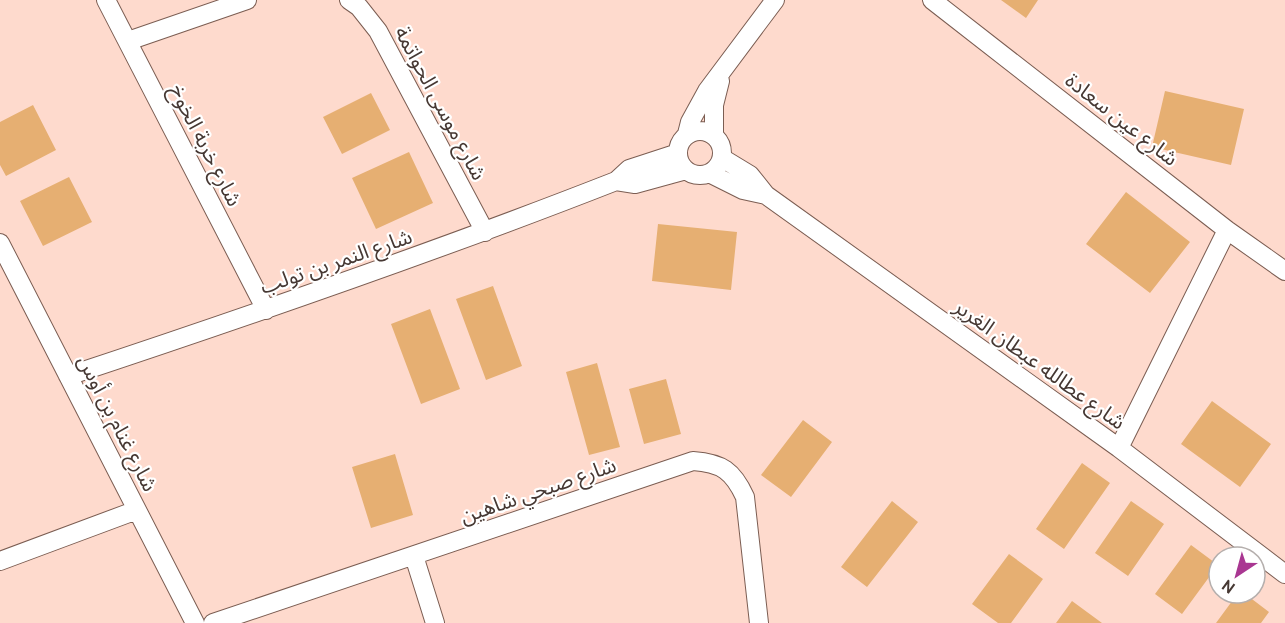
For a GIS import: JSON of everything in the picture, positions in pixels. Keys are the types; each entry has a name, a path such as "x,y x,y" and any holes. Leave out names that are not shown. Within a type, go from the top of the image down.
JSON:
{"street":[{"name":"شارع خربة الخوخ","path":"106,0 266,310"},
{"path":"128,41 247,0"},
{"name":"شارع موسى الحواتمة","path":"349,0 359,7 378,32 485,232"},
{"path":"722,74 714,105 714,135 721,145 722,158 718,167 709,173 697,175 686,170 680,163 678,153 680,142 687,134 698,106 775,0"},
{"name":"شارع عين سعادة","path":"933,0 1227,230 1285,271"},
{"path":"687,134 700,130 714,135"},
{"name":"شارع النمر بن تولب","path":"68,375 266,310 485,232 616,181 629,169 678,153"},
{"name":"شارع عطالله عبطان الغرير","path":"722,158 750,175 766,195 1119,448 1285,574"},
{"name":"شارع النمر بن تولب","path":"616,181 635,184 686,170"},
{"name":"شارع عطالله عبطان الغرير","path":"709,173 743,190 766,195"},
{"path":"1119,448 1227,230"},
{"name":"شارع غنام بن أوس","path":"0,243 195,623"},
{"name":"شارع صبحي شاهين","path":"213,623 693,461 709,462 725,468 738,481 745,497 759,623"},
{"path":"0,561 137,510"},
{"path":"414,556 435,623"}],"building":[{"path":"1001,0 1038,0 1026,18"},
{"path":"1165,91 1244,109 1231,165 1152,147"},
{"path":"371,93 390,130 342,154 323,117"},
{"path":"33,105 56,150 6,176 0,165 0,122"},
{"path":"409,152 433,203 376,229 352,178"},
{"path":"69,177 92,222 43,246 20,201"},
{"path":"1126,192 1190,242 1150,293 1086,244"},
{"path":"658,224 737,232 731,290 652,281"},
{"path":"493,286 522,366 486,380 456,299"},
{"path":"430,309 460,389 421,404 391,324"},
{"path":"597,363 620,447 589,455 566,372"},
{"path":"666,379 681,434 644,444 629,389"},
{"path":"1212,401 1271,444 1240,487 1181,444"},
{"path":"803,420 832,442 791,497 761,475"},
{"path":"395,454 413,515 371,528 352,467"},
{"path":"1082,463 1110,483 1064,549 1036,529"},
{"path":"892,501 918,522 867,587 841,567"},
{"path":"1131,501 1164,524 1128,576 1095,553"},
{"path":"1191,545 1207,557 1207,580 1182,614 1155,594"},
{"path":"1009,554 1043,579 1011,623 998,623 972,604"},
{"path":"1072,601 1102,623 1056,623"},
{"path":"1229,605 1260,605 1269,612 1261,623 1216,623"}]}
